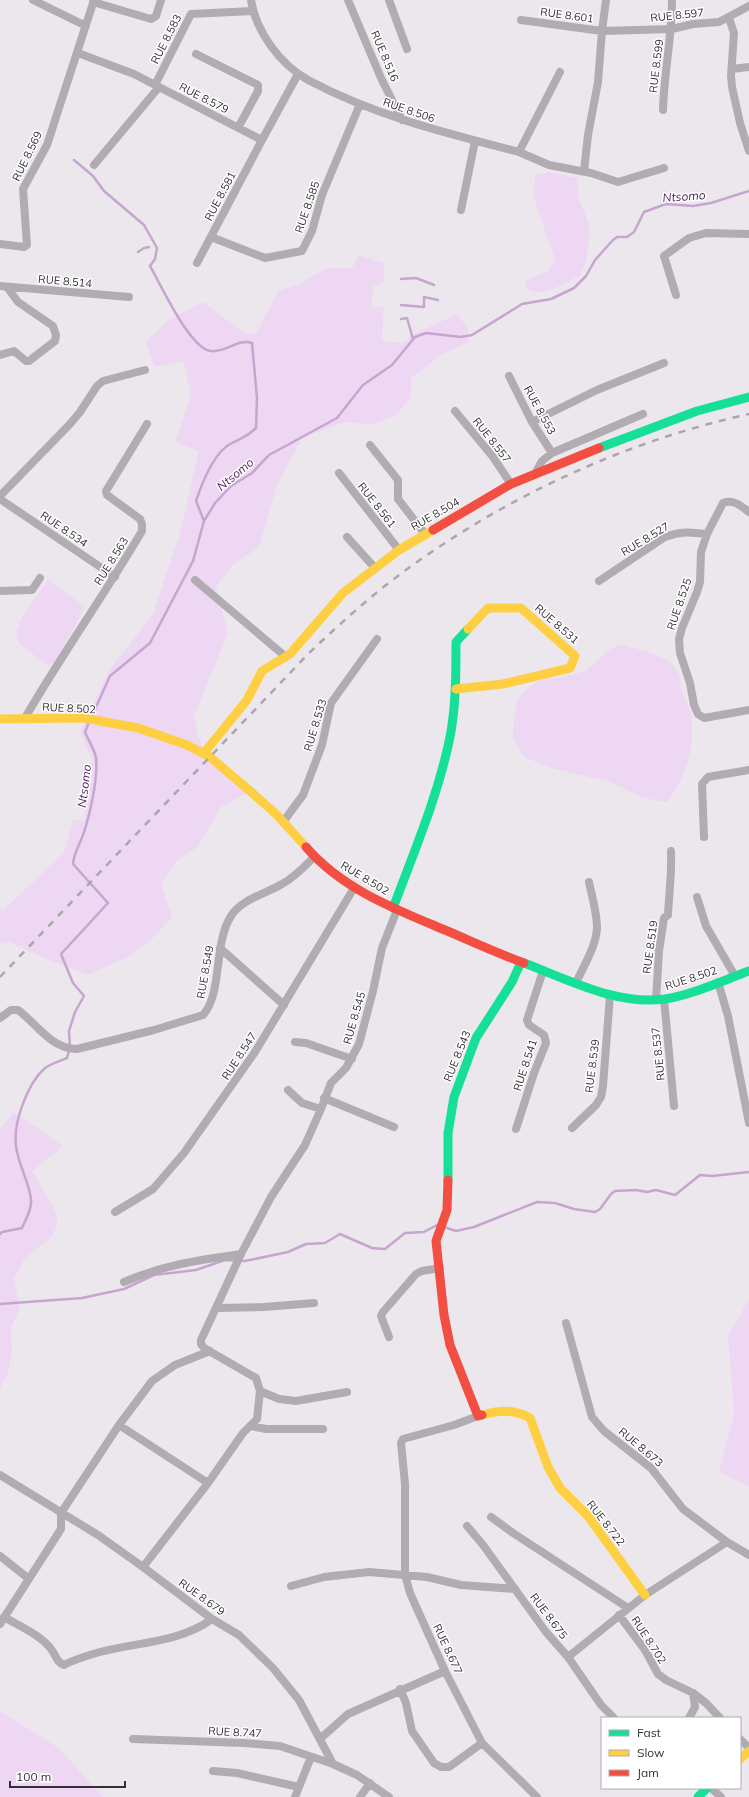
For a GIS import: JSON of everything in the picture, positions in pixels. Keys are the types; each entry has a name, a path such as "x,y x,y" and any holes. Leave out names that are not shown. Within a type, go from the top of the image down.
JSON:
{"street":[{"path":"33,0 86,26"},
{"path":"78,53 93,1 151,19 156,16 161,0"},
{"name":"RUE 8.506","path":"251,0 253,11 267,41 298,74 360,104 425,128 519,152 549,165 584,171 618,182 664,168"},
{"name":"RUE 8.516","path":"348,0 381,78 402,120"},
{"path":"389,0 407,49"},
{"name":"RUE 8.601","path":"521,20 602,30 606,0"},
{"name":"RUE 8.599","path":"663,110 666,64 672,29 672,0"},
{"name":"RUE 8.597","path":"602,30 672,29 693,24 719,22 749,6"},
{"name":"RUE 8.583","path":"157,86 191,14 253,11"},
{"path":"729,18 734,33 731,76 732,87 740,123 749,151"},
{"path":"584,171 588,135 598,82 602,30"},
{"name":"RUE 8.579","path":"78,53 115,66 262,140"},
{"name":"RUE 8.569","path":"0,244 24,247 27,245 23,189 47,146 78,53"},
{"path":"196,54 258,85 258,91 238,128"},
{"path":"732,69 749,67"},
{"path":"519,152 560,72"},
{"path":"262,140 298,74"},
{"path":"94,165 157,86"},
{"name":"RUE 8.585","path":"211,237 265,258 302,251 312,231 322,196 360,104"},
{"name":"RUE 8.581","path":"197,263 262,140"},
{"path":"461,210 475,141"},
{"path":"676,295 664,256 689,238 706,233 749,234"},
{"path":"0,354 14,351 26,361 29,361 56,338 53,326 18,302 4,286"},
{"name":"RUE 8.514","path":"4,286 129,297"},
{"path":"532,422 598,390 664,363"},
{"path":"0,497 70,424 80,412 97,386 103,381 145,370"},
{"name":"RUE 8.553","path":"509,376 532,422 552,454"},
{"name":"RUE 8.504","path":"204,753 247,700 262,671 272,663 286,657 343,593 399,550 511,484 690,414 749,396"},
{"name":"RUE 8.557","path":"455,411 493,457 511,484"},
{"path":"534,474 542,461 552,454 643,414"},
{"name":"RUE 8.563","path":"25,718 64,652 115,577 142,531 140,519 107,495 106,491 147,424"},
{"path":"370,445 398,480 398,499 425,534"},
{"name":"RUE 8.561","path":"339,473 399,550"},
{"name":"RUE 8.534","path":"0,497 115,577"},
{"name":"RUE 8.525","path":"749,512 736,503 729,501 723,503 706,534 701,552 700,582 679,639 680,653 689,678 694,705 698,714 704,718 749,710"},
{"name":"RUE 8.527","path":"599,581 665,538 677,533 685,532 706,534"},
{"path":"347,537 375,568"},
{"path":"0,591 32,590 40,578"},
{"path":"195,580 286,657"},
{"name":"RUE 8.531","path":"395,909 434,792 450,736 456,689 456,642 488,608 521,608 568,648 575,656 570,668 503,684 456,689"},
{"name":"RUE 8.533","path":"283,822 303,795 322,745 331,703 377,639"},
{"name":"RUE 8.502","path":"0,719 84,718 138,728 187,745 204,753 250,790 283,822 314,857 354,888 395,909 543,971 610,996 660,1000 692,992 749,971"},
{"path":"704,837 702,784 704,780 708,777 749,770"},
{"name":"RUE 8.519","path":"660,1000 660,945 664,918 668,915 670,879 672,871 671,851"},
{"name":"RUE 8.549","path":"0,1018 11,1010 18,1010 44,1034 61,1047 77,1049 154,1030 203,1015 211,1003 224,930 231,916 241,906 283,884 297,874 314,857"},
{"path":"576,983 595,938 597,928 589,882"},
{"name":"RUE 8.547","path":"115,1212 153,1189 184,1153 251,1058 284,1006 354,888"},
{"path":"697,897 706,926 735,976"},
{"name":"RUE 8.545","path":"210,1351 204,1348 201,1344 201,1340 241,1254 271,1197 305,1145 331,1083 352,1059 359,1044 382,948 395,909"},
{"path":"220,948 284,1006"},
{"name":"RUE 8.543","path":"478,1416 450,1345 444,1315 436,1241 447,1210 448,1133 454,1097 476,1038 512,982 521,962"},
{"name":"RUE 8.541","path":"516,1129 534,1073 546,1043 544,1035 529,1025 527,1020 543,971"},
{"path":"718,982 728,1016 749,1123"},
{"name":"RUE 8.539","path":"572,1128 601,1098 610,996"},
{"name":"RUE 8.537","path":"660,1000 674,1106"},
{"path":"295,1042 306,1043 352,1059"},
{"path":"288,1090 302,1103 321,1109"},
{"path":"324,1098 394,1127"},
{"path":"124,1282 150,1271 200,1260 241,1254"},
{"path":"389,1337 381,1316 383,1312 416,1274 422,1270 440,1268"},
{"path":"217,1308 264,1307 314,1303"},
{"name":"RUE 8.673","path":"566,1323 592,1416 604,1431 651,1468 683,1509 727,1542 749,1555"},
{"path":"143,1567 208,1484 243,1433 257,1418 260,1391 259,1382 254,1376 210,1351 175,1365 152,1381 119,1425 61,1513 61,1529 2,1621 43,1641 51,1648 60,1664 64,1665 98,1652 179,1636 199,1628 212,1619"},
{"path":"260,1391 280,1400 296,1401 347,1392"},
{"name":"RUE 8.722","path":"478,1416 500,1410 513,1411 530,1418 548,1467 560,1488 588,1516 645,1595"},
{"name":"RUE 8.677","path":"478,1416 454,1425 403,1439 401,1443 405,1484 405,1575 410,1594 444,1670 482,1743 537,1797"},
{"path":"119,1425 208,1484"},
{"path":"251,1426 266,1429 323,1429"},
{"name":"RUE 8.679","path":"0,1476 98,1535 212,1619 239,1635 273,1668 299,1700 321,1738 333,1764"},
{"path":"491,1517 628,1608"},
{"name":"RUE 8.675","path":"467,1526 516,1589 546,1632 568,1657 601,1705 613,1717"},
{"path":"568,1657 645,1595 727,1542"},
{"path":"0,1556 29,1579"},
{"path":"291,1586 324,1577 369,1572 427,1578 461,1585 516,1589"},
{"name":"RUE 8.702","path":"619,1615 645,1650 658,1674 666,1680 693,1693 706,1703 719,1717"},
{"path":"321,1738 348,1714 444,1670"},
{"path":"400,1689 406,1703 412,1731 434,1763 441,1767 448,1767 482,1743"},
{"path":"690,1717 695,1707 693,1693"},
{"name":"RUE 8.747","path":"133,1738 280,1746 333,1764"},
{"path":"741,1740 749,1750 741,1758"},
{"path":"295,1797 311,1757"},
{"path":"333,1764 370,1783 389,1797"},
{"path":"213,1771 237,1773 298,1787"},
{"path":"360,1797 370,1783"},
{"path":"698,1797 706,1789"},
{"path":"711,1789 722,1797"}],"shaded area":[{"path":"549,172 577,178 579,200 588,221 590,234 586,263 580,275 561,286 540,293 531,291 526,287 526,280 548,271 555,260 533,191 536,174"},
{"path":"358,255 384,263 384,282 373,286 372,308 384,307 382,341 403,343 412,335 457,314 468,328 468,342 441,355 411,378 411,397 395,416 371,425 346,422 302,438 276,488 259,547 234,564 216,586 228,633 194,716 198,736 206,755 250,791 221,807 197,847 178,860 161,884 172,917 151,940 130,956 88,975 46,959 9,942 0,944 0,907 3,910 64,853 73,820 84,821 92,759 80,732 110,669 153,614 179,536 199,451 175,443 191,395 183,361 155,367 146,342 167,321 203,302 244,333 256,334 278,291 300,284 327,268 352,268"},
{"path":"48,580 85,607 56,661 48,666 23,647 17,639 16,633 22,618"},
{"path":"620,644 659,656 672,664 677,670 680,678 682,691 692,720 692,742 683,774 667,802 643,798 610,782 552,768 524,757 513,737 514,717 518,699 529,687 543,679 559,678 586,671 607,651"},
{"path":"14,1112 63,1146 32,1171 56,1212 56,1228 49,1239 25,1259 14,1279 20,1307 11,1328 12,1349 8,1374 0,1388 0,1129"},
{"path":"749,1299 749,1487 719,1472 734,1414 728,1336"},
{"path":"0,1711 59,1748 103,1797 0,1797"}],"waterway":[{"path":"74,160 93,176 104,191 144,225 157,248 155,259 150,266 177,315 194,340 203,348 211,351 222,350 242,342 252,343 257,398 256,428 246,436 230,444 213,462 201,486 196,501 204,521"},
{"name":"Ntsomo","path":"92,716 110,676 150,643 193,561 204,521 215,503 231,486 252,473 269,455 337,418 363,385 392,365 415,337 426,333 461,337 472,335 522,304 551,299 574,288 586,276 595,260 613,240 617,237 627,237 634,232 644,212 666,204 693,206 711,203 749,191"},
{"path":"138,252 149,247"},
{"path":"401,279 416,278 434,285"},
{"path":"401,305 424,307 424,297 438,300"},
{"path":"401,319 407,318 413,339"},
{"name":"Ntsomo","path":"0,1234 2,1232 22,1228 31,1206 30,1193 16,1146 19,1115 27,1094 38,1075 45,1068 67,1058 70,1047 69,1031 75,1012 84,996 73,983 61,954 108,903 73,864 88,817 96,776 96,758 85,732 89,722"},
{"path":"444,1227 456,1231 474,1227 537,1202 555,1203 574,1209 595,1212 600,1209 615,1191 636,1190 647,1192 656,1190 675,1195 700,1175 712,1176 749,1172"},
{"path":"0,1304 82,1298 124,1289 154,1275 196,1270 225,1260 245,1261 288,1252 306,1244 325,1243 340,1234 372,1248 385,1249 405,1233 424,1232 437,1225"}],"railway":[{"path":"0,977 309,653 388,583 455,537 534,491 618,454 661,438 749,414"}],"traffic: fast":[{"path":"599,448 697,411 749,397"},
{"path":"393,908 425,824 445,759 455,701 456,642 468,629"},
{"path":"448,1180 448,1133 454,1097 476,1038 512,982 521,962"},
{"path":"524,963 593,990 629,999 647,1000 665,999 687,994 749,971"},
{"path":"698,1797 706,1789"}],"traffic: slow":[{"path":"204,753 247,700 262,671 290,654 343,593 399,550 433,530"},
{"path":"456,689 503,684 570,668 575,656 521,608 488,608 468,629"},
{"path":"0,719 84,718 138,728 187,745 210,757 250,791 276,814 306,847"},
{"path":"482,1415 506,1411 518,1413 530,1418 548,1467 560,1488 588,1516 645,1595"},
{"path":"741,1758 749,1751"}],"traffic: jam":[{"path":"433,530 511,484 599,448"},
{"path":"306,847 320,862 336,875 370,896 407,914 524,963"},
{"path":"448,1180 447,1210 436,1241 444,1315 450,1345 478,1416 482,1415"}]}
